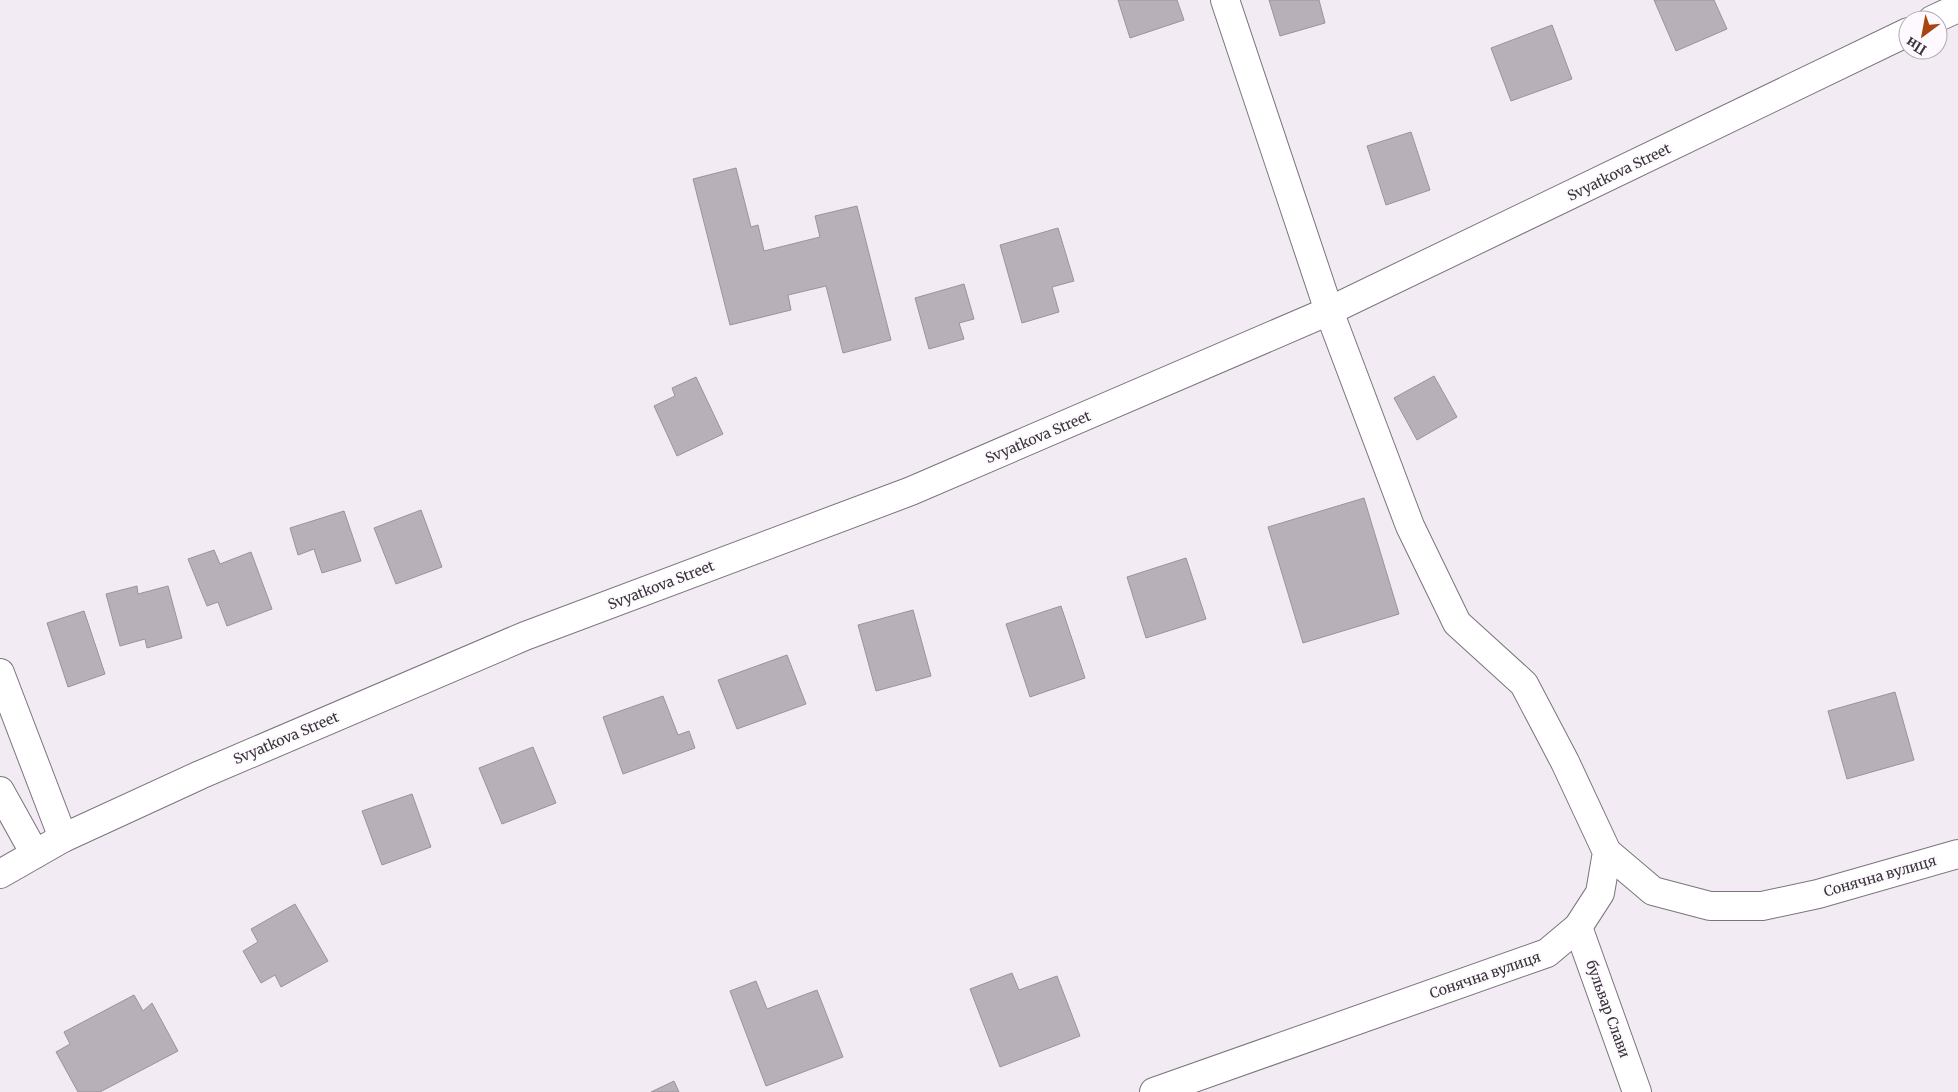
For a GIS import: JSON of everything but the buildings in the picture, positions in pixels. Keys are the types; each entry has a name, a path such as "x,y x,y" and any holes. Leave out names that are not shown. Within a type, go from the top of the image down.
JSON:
{"street":[{"path":"1225,0 1330,311 1410,526 1457,623 1524,684 1565,762 1608,852"},
{"name":"Svyatkova Street","path":"0,874 63,838 200,775 525,636 912,491 1330,311 1898,37"},
{"path":"0,673 63,838"},
{"path":"0,791 35,854"},
{"name":"Сонячна вулиця","path":"1154,1092 1547,953 1578,927 1600,893 1608,852 1653,891 1710,906 1762,906 1818,894 1958,854"},
{"name":"бульвар Слави","path":"1578,927 1637,1092"}]}
